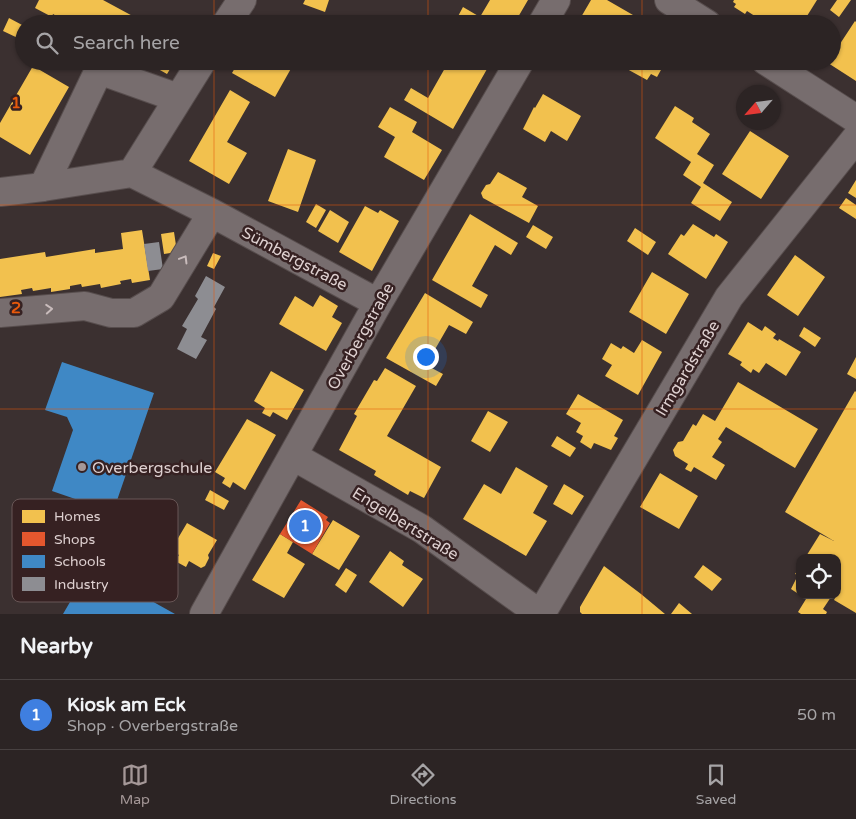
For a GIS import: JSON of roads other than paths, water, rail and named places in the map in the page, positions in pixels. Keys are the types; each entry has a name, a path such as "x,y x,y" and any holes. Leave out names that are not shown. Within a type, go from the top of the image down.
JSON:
{"street":[{"path":"232,15 242,0"},
{"path":"547,15 556,0"},
{"path":"669,0 693,15"},
{"path":"43,187 99,70 178,98"},
{"path":"0,192 132,173 196,70"},
{"name":"Overbergstraße","path":"204,614 378,303 515,70"},
{"path":"780,70 856,119"},
{"name":"Irmgardstraße","path":"540,614 728,297 856,138"},
{"name":"Sümbergstraße","path":"132,173 212,213 378,303"},
{"path":"0,313 85,306 111,314 134,313 161,297 212,213"},
{"name":"Engelbertstraße","path":"293,456 422,529 540,614"}],"place":[{"name":"Overbergschule","path":"82,467"},
{"name":"Kiosk am Eck","path":"305,526"}]}
